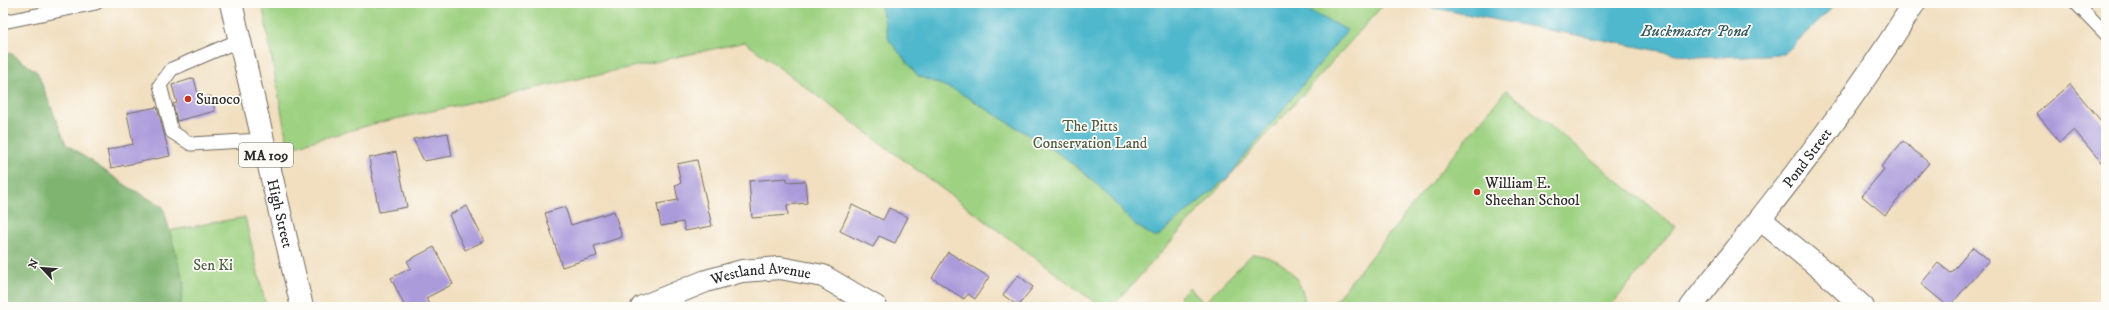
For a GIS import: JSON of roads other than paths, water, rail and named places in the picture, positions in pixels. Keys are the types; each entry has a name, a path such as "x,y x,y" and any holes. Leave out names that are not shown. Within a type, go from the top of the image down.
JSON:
{"street":[{"name":"High Street","path":"231,3 302,307"},
{"name":"Pond Street","path":"1691,307 1760,219 1866,76 1888,45 1914,3"},
{"path":"1760,219 1827,274 1863,307"},
{"name":"Westland Avenue","path":"642,307 706,281 742,272 780,268 823,276 876,307"}],"lane":[{"path":"3,22 96,3"},
{"path":"2076,3 2106,34"},
{"path":"240,40 172,69 160,85 172,132 191,144 263,140"}],"water":[{"path":"880,3 1294,3 1347,30 1228,177 1156,238 1134,224 1097,184 1064,157 957,91 918,76 889,40"},
{"name":"Buckmaster Pond","path":"1407,3 1835,3 1831,9 1784,54 1697,58"}],"place":[{"name":"Sunoco","path":"188,99"},
{"name":"William E. Sheehan School","path":"1477,192"}],"park label":[{"name":"The Pitts Conservation Land","path":"1090,134"},
{"name":"Sen Ki","path":"213,265"}]}
